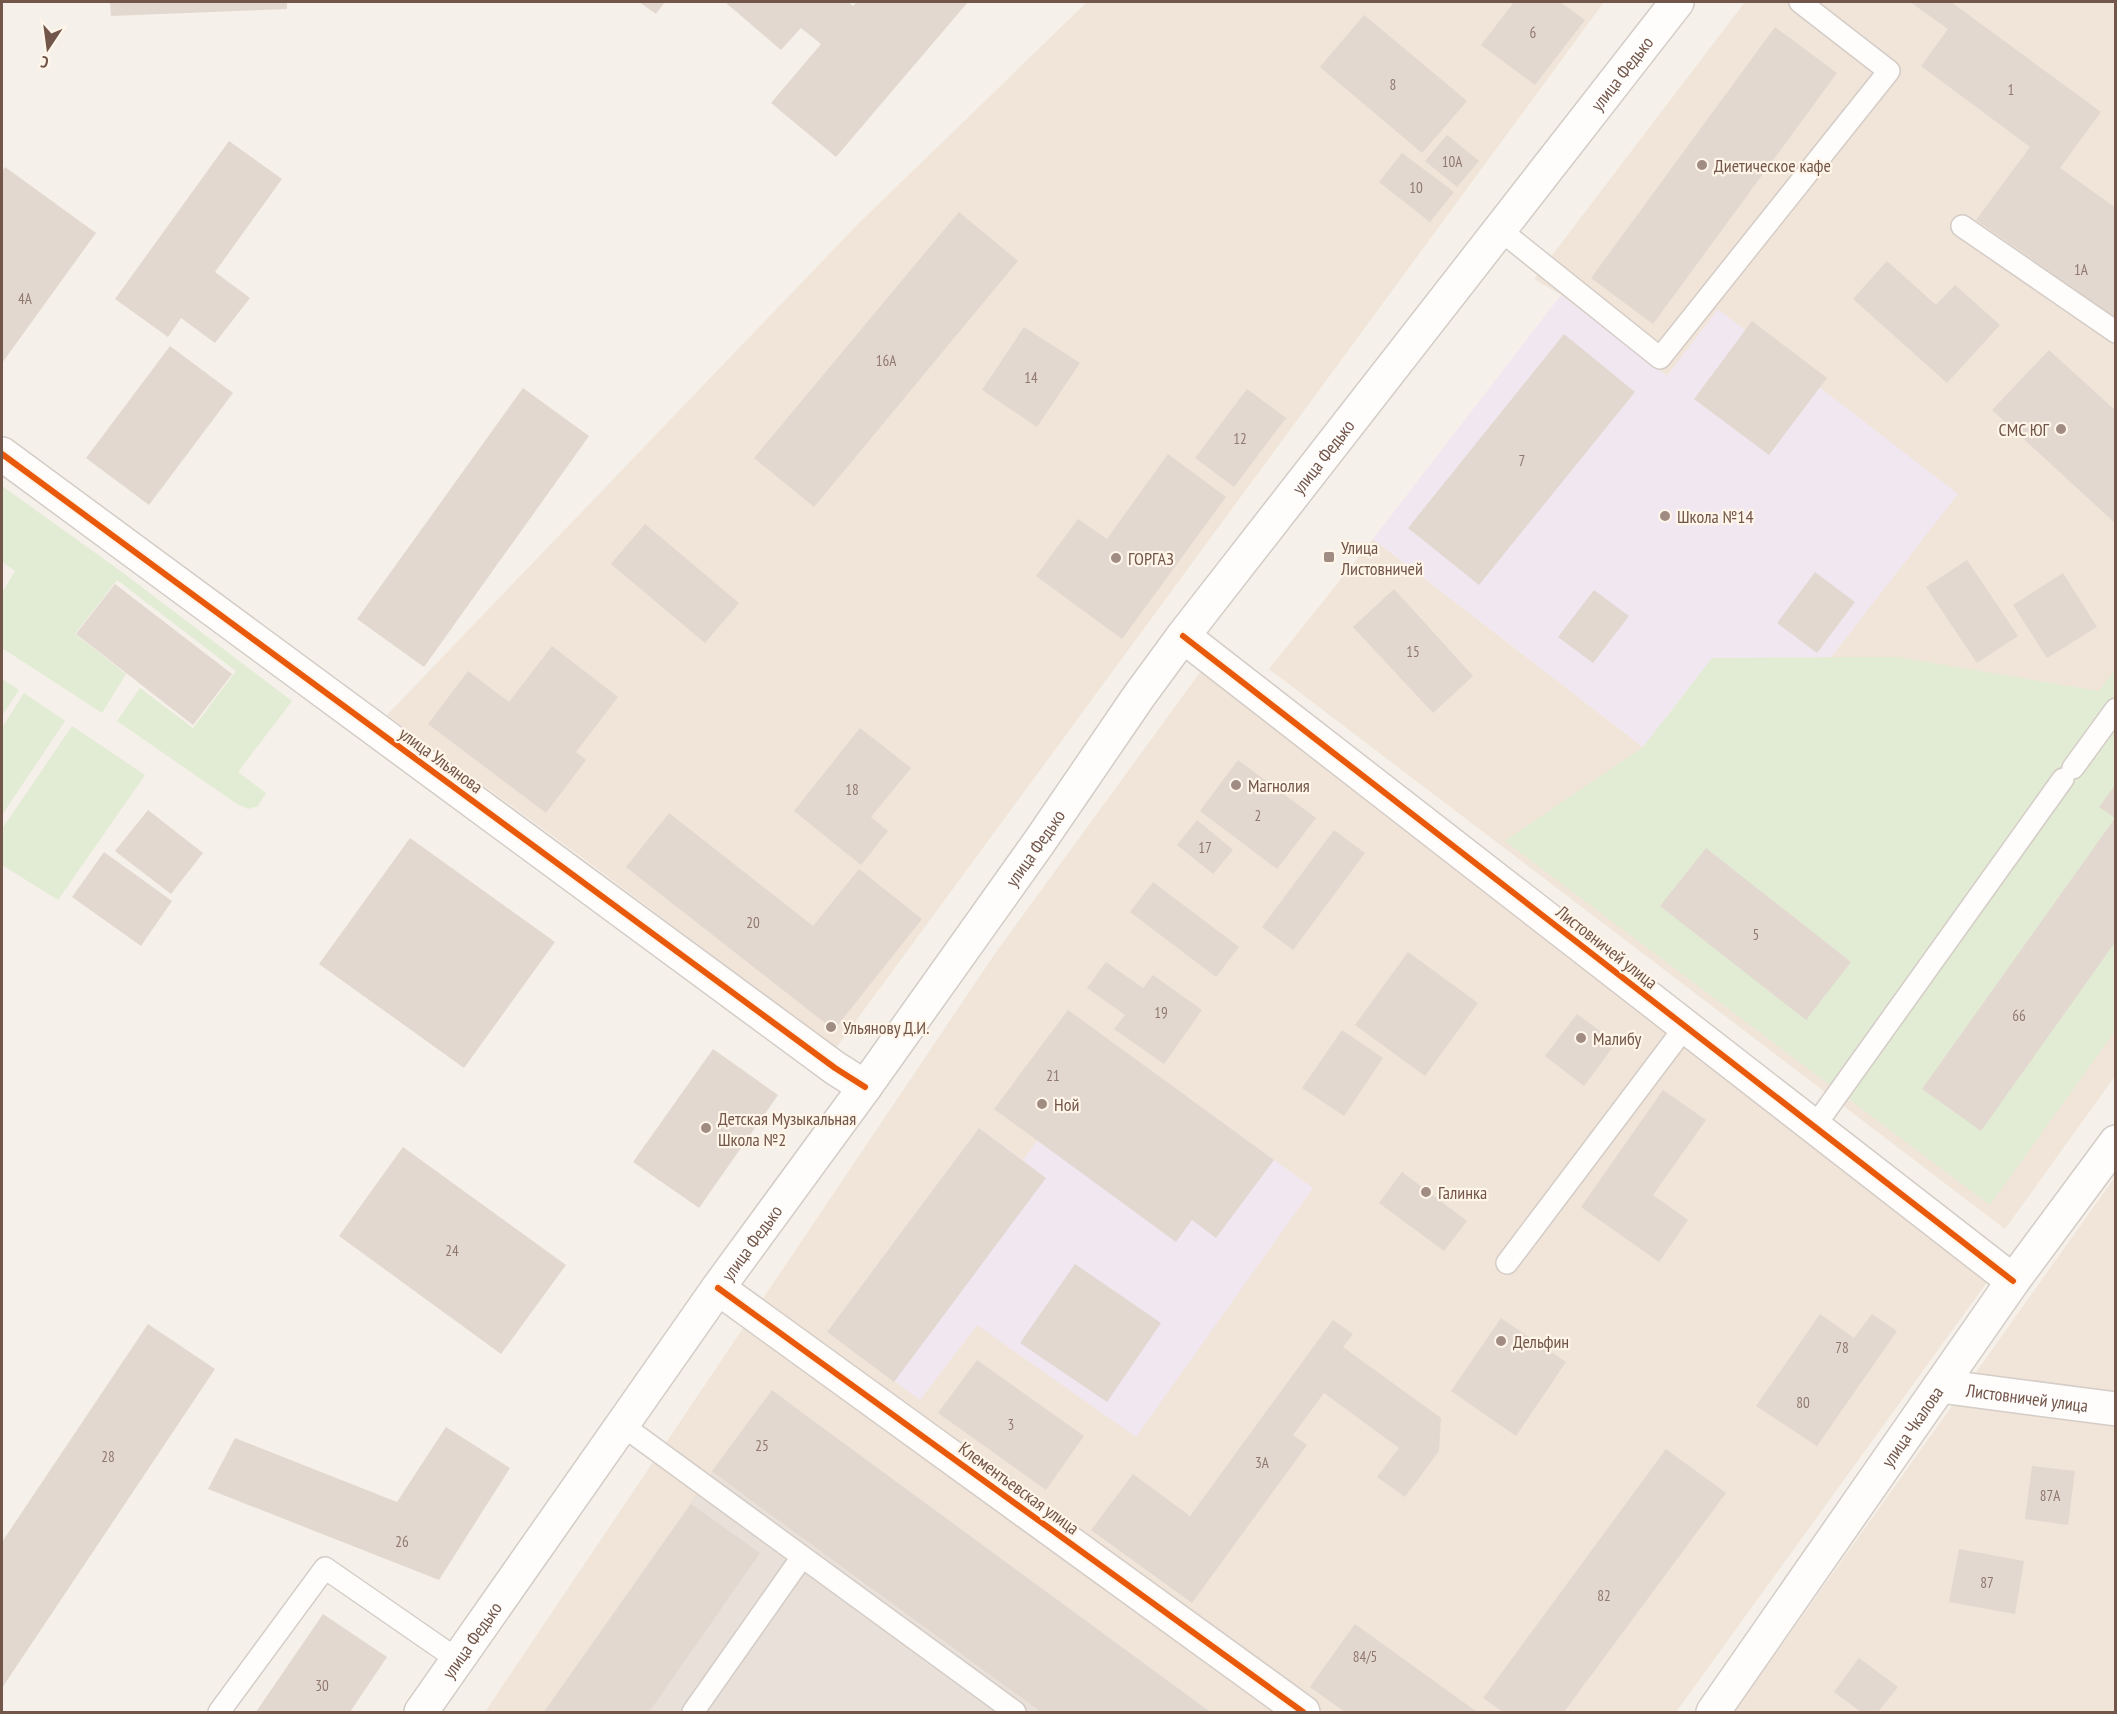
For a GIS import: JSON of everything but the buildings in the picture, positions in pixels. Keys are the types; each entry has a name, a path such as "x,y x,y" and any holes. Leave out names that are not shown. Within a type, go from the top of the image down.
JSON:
{"street":[{"name":"улица Федько","path":"421,1713 718,1288 1040,842 1139,696 1183,636 1677,2"},
{"name":"улица Ульянова","path":"2,454 836,1068 865,1087"},
{"name":"Листовничей улица","path":"1183,636 2013,1281"},
{"name":"улица Чкалова","path":"1713,1713 2013,1281 2115,1142"},
{"name":"Клементьевская улица","path":"718,1288 1303,1713"},
{"name":"Листовничей улица","path":"1940,1386 2115,1409"}],"lane":[{"path":"1499,230 1659,358 1889,71 1800,2"},
{"path":"1962,226 2115,332"},
{"path":"1814,1127 2115,709"},
{"path":"1507,1263 1685,1027"},
{"path":"622,1425 1015,1713"},
{"path":"693,1713 802,1557"},
{"path":"219,1713 325,1568 458,1660"}],"shaded area":[{"path":"1087,2 1604,2 836,1048 587,861 387,715 859,223"},
{"path":"1745,2 2115,2 2115,1076 2005,1229 1269,669 1373,539 1643,747 1712,658 1831,657 1957,494 1718,310 1667,376 1561,295 1534,279"},
{"name":"Школа №14","path":"1561,295 1667,376 1718,309 1958,494 1831,657 1712,658 1643,747 1373,539"},
{"path":"1201,671 1990,1278 1676,1712 485,1712 994,955"},
{"path":"1111,1042 1313,1188 1136,1437 977,1325 920,1400 827,1332 979,1128 1023,1160"},
{"path":"2115,1177 2115,1712 1734,1712"},
{"path":"812,1420 1211,1712 544,1712 712,1471 752,1500"}],"green space":[{"path":"2,486 122,572 292,701 238,772 266,793 258,806 248,809 237,804 117,721 140,688 193,728 236,671 117,580 75,634 126,674 102,713 2,648 2,593 15,571 2,562"},
{"path":"1897,657 2099,691 2115,670 2115,1031 1990,1205 1505,841 1643,747 1712,658"},
{"path":"2,679 19,690 2,716"},
{"path":"24,693 65,721 2,815 2,728"},
{"path":"72,726 145,775 58,900 2,865 2,829"}],"cycle path":[{"path":"2,454 835,1068 865,1087"},
{"path":"1183,636 2013,1281"},
{"path":"718,1288 1303,1712"}],"place":[{"name":"Диетическое кафе","path":"1702,165"},
{"name":"СМС ЮГ","path":"2061,429"},
{"name":"Школа №14","path":"1665,516"},
{"name":"Улица Листовничей","path":"1329,557"},
{"name":"ГОРГАЗ","path":"1116,558"},
{"name":"Магнолия","path":"1236,785"},
{"name":"Ульянову Д.И.","path":"831,1027"},
{"name":"Малибу","path":"1581,1038"},
{"name":"Ной","path":"1042,1104"},
{"name":"Детская Музыкальная Школа №2","path":"706,1128"},
{"name":"Галинка","path":"1426,1192"},
{"name":"Дельфин","path":"1501,1341"}]}
